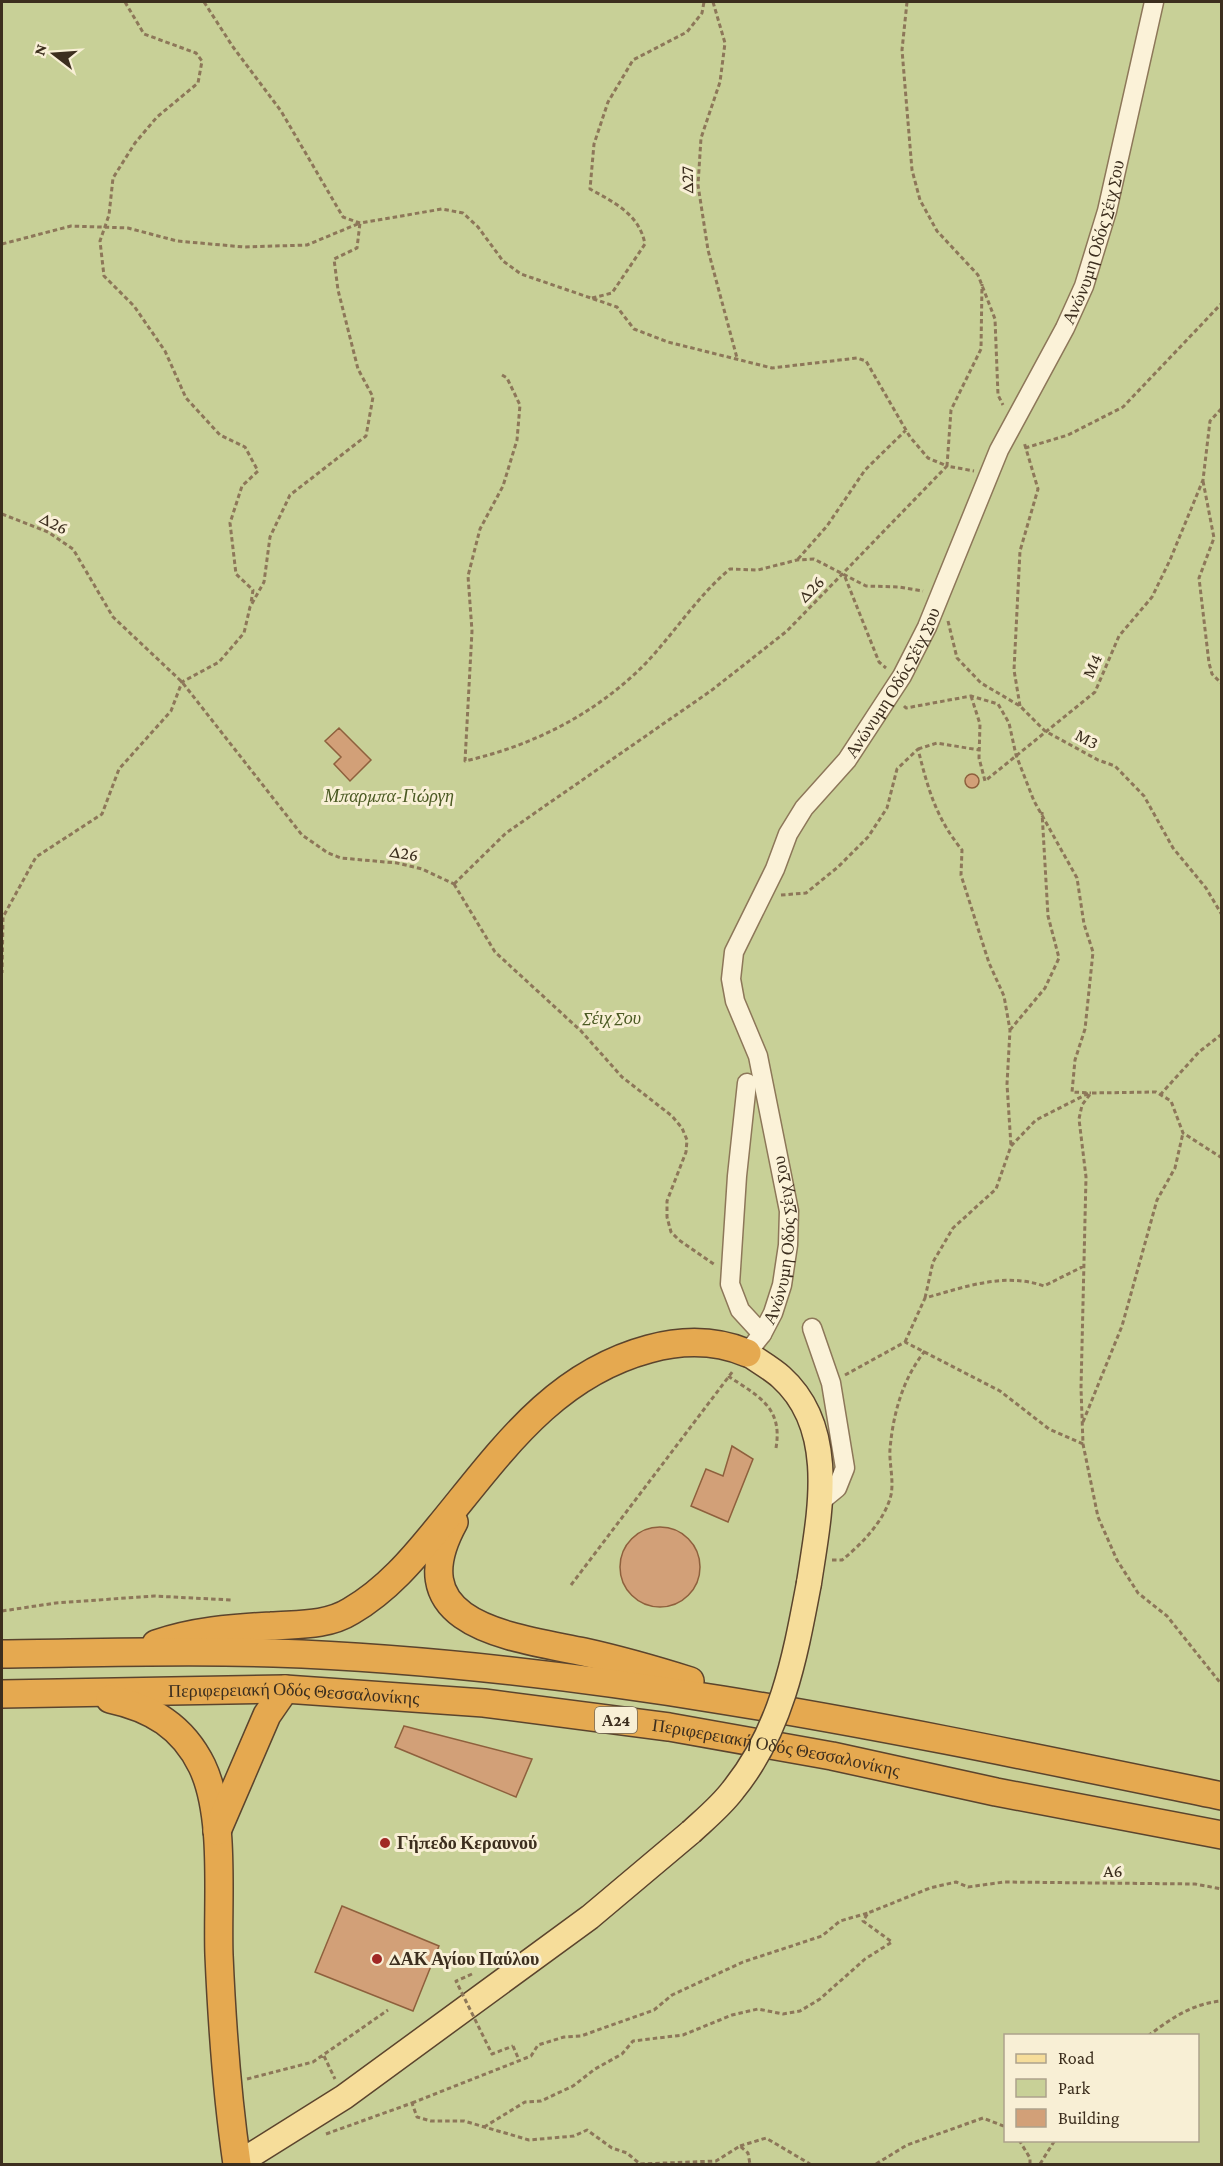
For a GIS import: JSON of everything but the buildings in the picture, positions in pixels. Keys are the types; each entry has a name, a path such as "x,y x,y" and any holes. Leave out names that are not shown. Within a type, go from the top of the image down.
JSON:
{"highway":[{"path":"132,1653 181,1635 308,1624 350,1612 396,1577 535,1415 585,1374 635,1353 677,1343 755,1344"},
{"path":"474,1485 450,1528 439,1565 439,1582 444,1595 466,1619 510,1636 604,1656 730,1693 768,1707"},
{"name":"Περιφερειακή Οδός Θεσσαλονίκης","path":"2,1654 274,1653 562,1678 768,1707 1221,1796"},
{"path":"217,1832 267,1714 285,1689"},
{"name":"Περιφερειακή Οδός Θεσσαλονίκης","path":"2,1694 285,1689 484,1703 669,1727 832,1756 996,1792 1221,1835"},
{"path":"2,1694 103,1697 129,1704 164,1719 185,1738 202,1766 213,1801 217,1832 220,1978 237,2164"}],"main road":[{"path":"237,2164 344,2097 590,1917 691,1832 733,1791 768,1737 785,1693 811,1571 820,1502 821,1465 813,1429 800,1400 755,1344"}],"street":[{"name":"Ανώνυμη Οδός Σέιχ Σου","path":"755,1344 774,1313 782,1285 788,1245 789,1211 758,1056 735,1001 730,979 734,952 804,807 847,760 902,676 940,595 988,473 1011,424 1065,328 1084,286 1107,211 1154,2"},
{"path":"747,1083 737,1176 730,1284 755,1344"},
{"path":"812,1328 831,1383 845,1468 837,1488 820,1502"}],"path":[{"path":"2,973 3,917 36,857 102,814 119,769 171,711 182,682 219,662 244,633 253,591 237,574 230,523 242,486 258,471 245,447 220,435 186,398 165,351 134,306 104,276 100,241 109,215 113,178 135,143 157,117 198,83 202,61 196,53 144,34 125,2"},
{"path":"204,2 233,47 281,111 343,217 360,223"},
{"path":"592,298 612,293 645,244 642,229 625,209 590,189 594,144 608,102 633,60 687,32 702,13 704,2"},
{"name":"Δ27","path":"714,2 725,43 720,82 701,138 698,185 708,250 737,358"},
{"path":"907,2 902,50 912,170 920,200 937,231 978,275 982,284 995,319 998,395 1011,424 1023,438 1038,489 1020,551 1014,670 1020,706"},
{"path":"2,244 71,226 128,228 177,241 244,247 307,245 360,223 442,209 463,213 478,227 503,261 521,274 617,307 634,329 668,342 772,368 856,358 866,361 906,430 928,458 947,466 988,473"},
{"path":"250,607 264,582 270,537 290,495 366,436 373,397 358,369 338,290 334,259 357,248 360,223"},
{"path":"947,466 951,410 981,349 982,284"},
{"path":"1025,448 1068,435 1123,407 1221,303"},
{"path":"502,375 507,378 520,405 517,440 503,486 480,530 468,576 472,631 465,761 546,736 600,702 639,670 711,585 730,569 758,570 796,560 814,559 866,586 899,587 940,595"},
{"name":"M4","path":"979,750 986,781 1016,754 1095,692 1119,636 1152,597 1203,480 1210,421 1221,408"},
{"path":"796,560 827,526 865,470 906,430"},
{"name":"Δ26","path":"2,514 48,532 73,549 113,617 182,682 302,835 316,846 341,858 397,863 422,868 454,884 506,833 712,690 787,631 844,575 947,466"},
{"path":"1203,480 1214,538 1199,578 1209,663 1212,674 1221,684"},
{"path":"844,575 879,662 892,673 902,676"},
{"name":"M3","path":"940,595 957,658 981,682 1020,706 1045,731 1098,760 1115,766 1144,796 1173,848 1206,888 1221,915"},
{"path":"892,693 906,708 971,696 998,704 1009,723 1016,754 1034,801 1042,811 1077,878 1084,924 1092,952 1085,1029 1075,1059 1072,1092 1156,1092 1171,1101 1183,1133 1175,1168 1157,1200 1122,1326 1082,1424"},
{"path":"760,898 806,893 838,867 868,837 887,808 897,769 918,749 937,743 979,750 980,724 971,696"},
{"path":"831,1383 905,1342 925,1298 933,1262 953,1228 996,1189 1011,1146 1007,1084 1010,1030 1004,996 989,963 961,875 962,850 944,829 931,799 918,749"},
{"path":"1010,1030 1045,988 1059,958 1048,916 1042,811"},
{"path":"454,884 495,952 581,1031 622,1077 672,1116 682,1128 687,1140 686,1152 667,1201 667,1217 671,1232 679,1240 714,1264"},
{"path":"1160,1095 1199,1052 1221,1034"},
{"path":"1011,1146 1036,1120 1091,1093"},
{"path":"1091,1093 1082,1105 1079,1119 1086,1178 1082,1287 1082,1424 1083,1444 1098,1517 1118,1560 1138,1593 1167,1616 1221,1684"},
{"path":"1183,1133 1221,1158"},
{"path":"925,1298 997,1279 1026,1279 1044,1286 1084,1266"},
{"path":"905,1342 1000,1391 1049,1429 1083,1444"},
{"path":"571,1585 728,1376 755,1344"},
{"path":"811,1571 843,1560 874,1527 891,1495 890,1449 894,1419 903,1388 914,1365 925,1351"},
{"path":"728,1376 760,1397 774,1414 779,1432 776,1448"},
{"path":"2,1611 56,1603 154,1596 231,1600"},
{"name":"A6","path":"317,2137 412,2103 531,2056 538,2045 564,2037 581,2036 654,2010 672,1995 733,1966 822,1936 840,1921 868,1913 930,1887 956,1882 968,1887 1004,1882 1195,1884 1221,1889"},
{"path":"484,2127 525,2102 541,2101 573,2086 596,2068 622,2054 633,2041 683,2035 732,2015 758,2009 783,2014 800,2011 820,1999 865,1959 892,1942 863,1921 868,1913"},
{"path":"472,1974 456,1982 492,2054 513,2046 519,2060"},
{"path":"1151,2034 1171,2018 1205,2002 1221,2001"},
{"path":"228,2083 277,2073 313,2062 388,2010"},
{"path":"412,2103 417,2117 431,2121 464,2121 529,2140 574,2136 587,2130 612,2148 627,2153 640,2164 716,2161 740,2146 766,2138 810,2164"},
{"path":"876,2164 906,2145 983,2118 1004,2127"},
{"path":"1020,2142 1030,2158 1030,2164"},
{"path":"1040,2164 1054,2142"},
{"path":"740,2146 748,2153 750,2164"}],"green space":[{"name":"Σέιχ Σου","path":"2,2 1221,2 1221,2164 2,2164"}],"place":[{"name":"Γήπεδο Κεραυνού","path":"385,1843"},
{"name":"ΔΑΚ Αγίου Παύλου","path":"377,1959"}],"park label":[{"name":"Μπαρμπα-Γιώργη","path":"389,796"}]}
